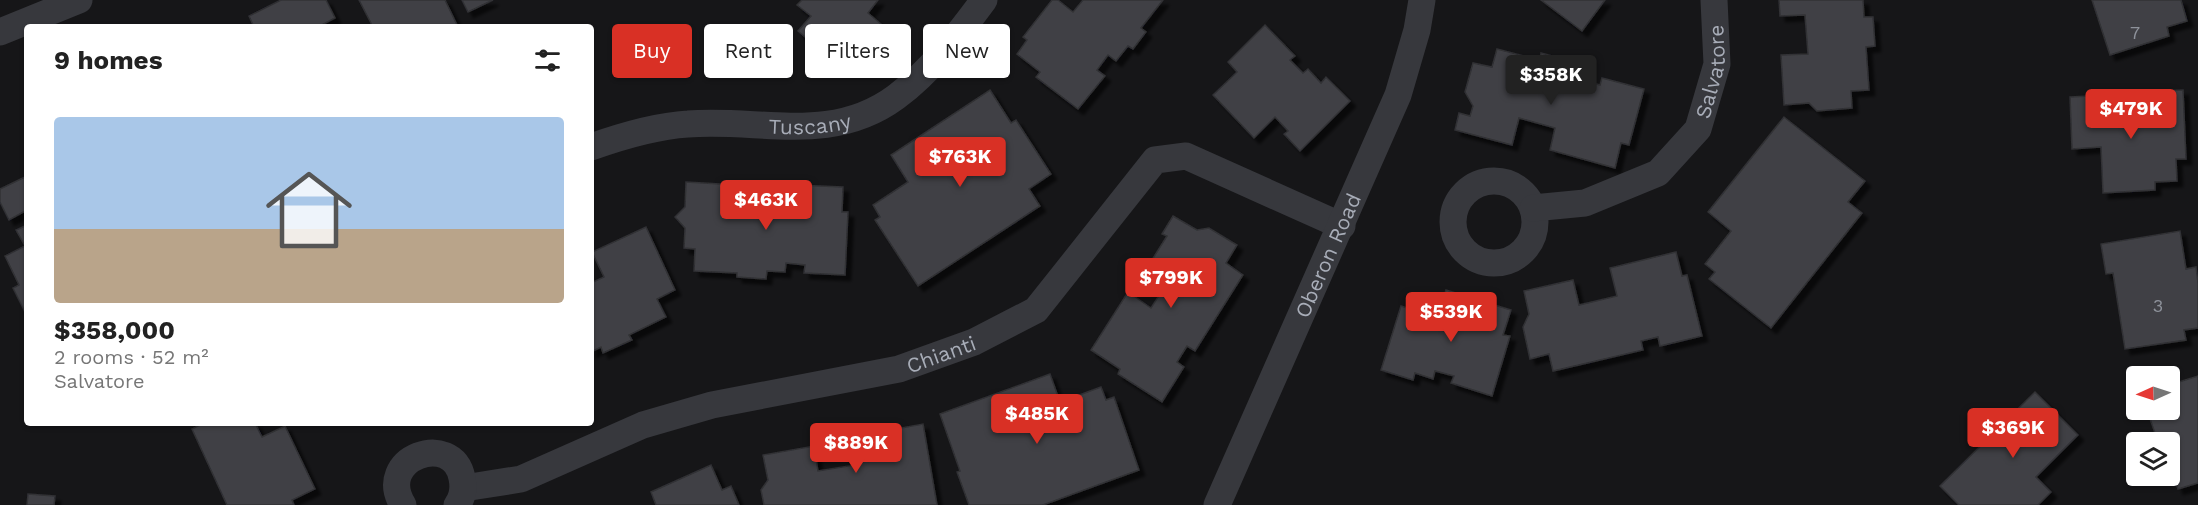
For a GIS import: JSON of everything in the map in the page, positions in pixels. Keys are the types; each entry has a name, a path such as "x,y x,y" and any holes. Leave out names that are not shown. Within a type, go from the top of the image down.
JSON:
{"street":[{"path":"0,32 79,0"},
{"name":"Tuscany","path":"594,146 649,129 687,124 727,123 784,128 818,127 851,119 894,98 931,67 984,0"},
{"name":"Oberon Road","path":"1217,505 1398,95 1417,30 1422,0"},
{"name":"Salvatore","path":"1533,208 1585,203 1659,173 1698,129 1717,64 1714,0"},
{"name":"Chianti","path":"403,505 397,484 400,471 408,461 419,454 432,452 445,456 456,464 462,475 460,497 521,479 643,425 712,405 899,369 974,342 1036,310 1155,160 1185,156 1342,226"}],"building":[{"path":"281,0 326,0 335,18 324,24 253,24 249,16"},
{"path":"359,0 445,0 457,24 371,24"},
{"path":"462,0 493,0 468,12"},
{"path":"802,0 878,0 868,13 881,24 805,24 805,37 798,31 811,16 797,5"},
{"path":"1052,0 1058,0 1073,12 1083,0 1163,0 1141,28 1146,32 1133,49 1128,46 1116,61 1108,55 1097,70 1105,76 1078,109 1036,77 1040,72 1017,54 1027,40 1023,37"},
{"path":"1541,0 1605,0 1582,31"},
{"path":"1779,0 1863,0 1864,17 1873,17 1875,46 1866,47 1869,90 1851,91 1852,108 1817,111 1809,103 1784,105 1781,55 1808,54 1805,15 1780,16"},
{"path":"2092,0 2181,0 2187,21 2167,27 2169,36 2110,55"},
{"path":"1265,25 1295,56 1290,60 1303,73 1308,69 1321,83 1326,77 1350,101 1300,151 1284,134 1288,131 1275,117 1254,138 1213,95 1237,72 1228,62"},
{"path":"1497,49 1540,60 1541,53 1568,60 1567,67 1585,72 1583,80 1600,85 1602,78 1644,89 1629,145 1621,143 1615,168 1550,150 1555,128 1519,118 1512,145 1455,130 1459,113 1470,116 1473,106 1465,92 1473,63 1492,67"},
{"path":"990,90 1011,123 1016,120 1051,174 1029,189 1040,206 918,286 875,220 880,217 873,205 908,182 891,155"},
{"path":"2183,90 2186,159 2176,159 2177,181 2155,182 2155,190 2103,193 2101,147 2072,149 2070,97 2129,94 2130,123 2159,121 2158,91"},
{"path":"1784,117 1865,181 1848,202 1862,213 1771,328 1709,279 1715,272 1705,264 1731,231 1708,212"},
{"path":"24,177 24,212 9,220 0,202 0,189"},
{"path":"686,182 738,185 736,210 774,212 775,184 843,187 842,212 848,212 845,275 804,273 805,265 786,263 785,272 767,271 766,279 737,277 737,273 694,271 695,249 684,248 685,228 675,217 685,207"},
{"path":"1173,216 1197,230 1209,228 1237,245 1226,263 1243,275 1195,351 1187,346 1177,362 1184,367 1162,402 1118,374 1120,369 1091,350 1128,292 1151,308 1171,277 1150,263 1167,236 1162,234"},
{"path":"24,226 24,244 16,230"},
{"path":"646,227 675,290 657,299 666,317 629,335 632,340 603,353 601,347 594,350 594,282 604,277 594,256 594,251"},
{"path":"2180,231 2186,269 2196,267 2198,328 2184,330 2186,340 2125,349 2113,273 2106,274 2101,244"},
{"path":"24,246 24,310 13,288 19,285 5,256"},
{"path":"1676,252 1682,276 1687,275 1702,336 1660,346 1658,337 1641,341 1643,350 1553,371 1549,354 1530,359 1523,327 1529,314 1524,291 1573,280 1579,305 1617,296 1610,268"},
{"path":"1446,290 1511,310 1503,335 1510,336 1492,396 1451,383 1454,376 1435,371 1433,379 1415,373 1413,380 1381,370 1401,306 1438,318"},
{"path":"1050,374 1060,402 1101,387 1106,400 1114,397 1139,470 1043,505 969,505 940,414"},
{"path":"2198,376 2198,483 2178,489 2177,486 2180,486 2180,432 2155,432 2150,420 2180,420 2180,382"},
{"path":"2035,392 2078,435 2036,477 2051,492 2038,505 1959,505 1940,486"},
{"path":"923,424 937,505 764,505 761,490 768,480 763,455 814,446 818,471 855,465 851,437"},
{"path":"198,426 256,426 262,437 285,426 315,489 292,500 294,505 227,505 192,429"},
{"path":"711,465 722,490 731,486 739,505 656,505 651,492"},
{"path":"28,494 55,496 54,505 27,505"}]}
